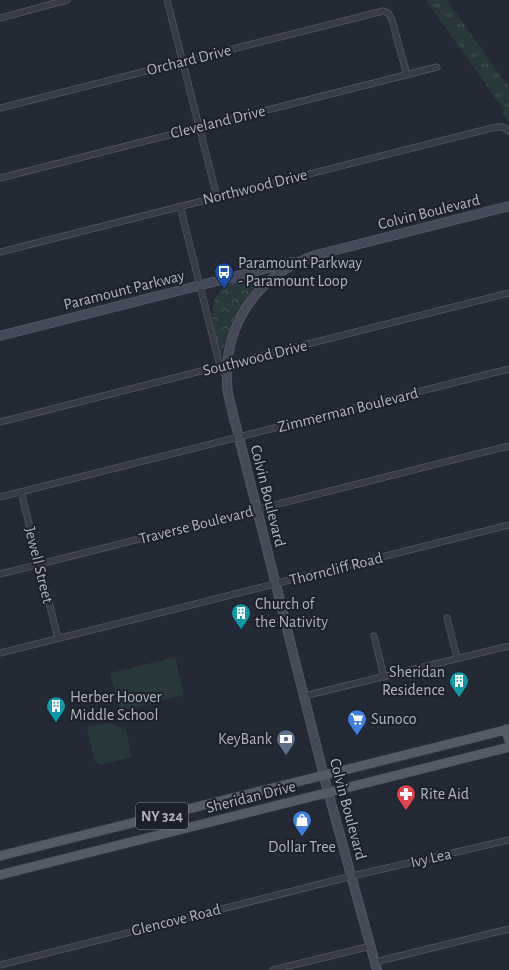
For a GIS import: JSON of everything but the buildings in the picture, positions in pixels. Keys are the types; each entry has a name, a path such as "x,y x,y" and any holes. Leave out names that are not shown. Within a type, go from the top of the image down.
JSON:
{"main road":[{"name":"Sheridan Drive","path":"0,856 508,729"},
{"path":"508,729 509,741"},
{"name":"Sheridan Drive","path":"0,875 509,747"},
{"path":"83,836 88,853"}],"street":[{"path":"0,18 67,0"},
{"path":"167,0 217,197"},
{"name":"Orchard Drive","path":"0,108 386,11 391,15 406,75"},
{"name":"Cleveland Drive","path":"0,178 437,67"},
{"name":"Northwood Drive","path":"0,252 496,127 503,127 509,131"},
{"path":"180,206 200,285 224,365"},
{"name":"Colvin Boulevard","path":"376,966 324,775 238,437 224,365 231,342 248,303 264,284 291,265 305,258 509,206"},
{"name":"Paramount Parkway","path":"0,336 305,258"},
{"path":"254,271 259,272 264,284"},
{"name":"Southwood Drive","path":"0,422 509,293"},
{"name":"Zimmerman Boulevard","path":"0,497 509,369"},
{"name":"Traverse Boulevard","path":"0,574 509,446"},
{"name":"Jewell Street","path":"21,492 58,638"},
{"name":"Thorncliff Road","path":"0,653 509,525"},
{"path":"447,618 457,658"},
{"path":"374,636 384,677"},
{"path":"304,696 509,646"},
{"name":"Ivy Lea","path":"352,876 509,840"},
{"name":"Glencove Road","path":"0,965 352,876"},
{"path":"376,966 509,929"},
{"path":"273,970 371,946"}],"green space":[{"path":"426,0 447,0 509,88 509,123 502,113 504,110"},
{"path":"255,277 258,278 258,282 232,322 221,354 213,314 217,295 223,288 233,282"},
{"path":"175,657 184,695 120,711 110,673"},
{"path":"110,723 126,730 132,757 100,765 94,760 87,727"}],"place":[{"name":"Paramount Parkway - Paramount Loop","path":"224,289"},
{"name":"Church of the Nativity","path":"241,630"},
{"name":"Sheridan Residence","path":"459,698"},
{"name":"Herber Hoover Middle School","path":"56,723"},
{"name":"Sunoco","path":"357,736"},
{"name":"KeyBank","path":"286,756"},
{"name":"Rite Aid","path":"406,811"},
{"name":"Dollar Tree","path":"302,837"}]}
